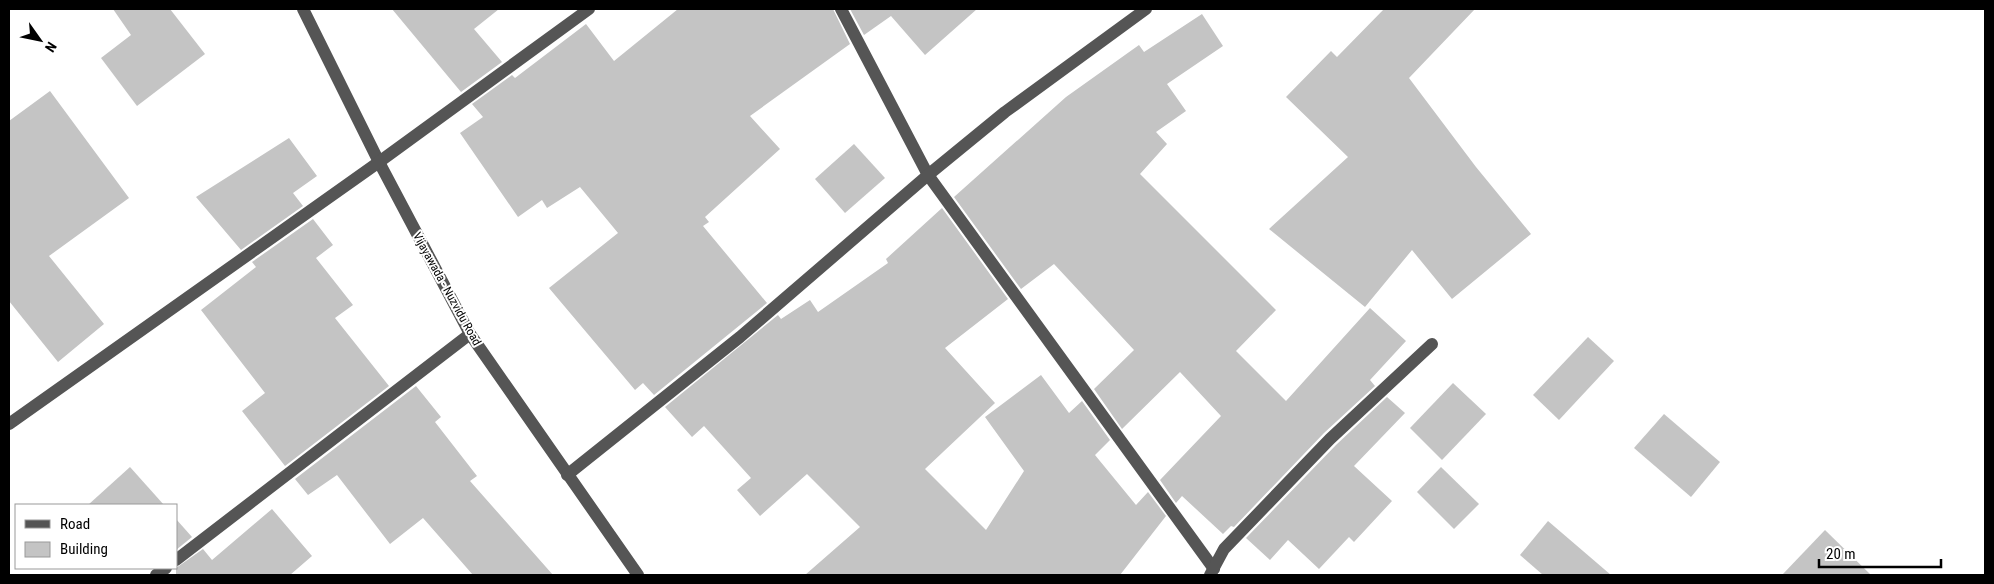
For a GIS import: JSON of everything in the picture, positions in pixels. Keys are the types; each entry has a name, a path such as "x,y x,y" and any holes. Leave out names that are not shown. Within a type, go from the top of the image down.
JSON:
{"street":[{"name":"Vijayawada - Nuzvidu Road","path":"303,9 379,162 470,334 638,575"},
{"path":"9,424 379,162 589,9"},
{"path":"841,9 928,175 1212,572 1224,549 1330,440 1432,344"},
{"path":"567,475 740,337 928,175 1005,112 1146,9"},
{"path":"178,558 470,334"}],"building":[{"path":"113,9 170,9 205,54 137,106 101,58 131,35"},
{"path":"392,9 499,9 474,29 502,62 461,92"},
{"path":"678,9 833,9 850,44 750,116 780,149 705,217 709,222 703,226 767,303 654,395 643,383 635,390 549,288 618,233 580,187 547,208 542,200 518,217 460,133 483,117 472,104 512,75 515,78 586,24 614,61"},
{"path":"850,9 977,9 925,55 891,16 864,35"},
{"path":"1384,9 1475,9 1409,78 1476,167 1531,234 1452,299 1412,250 1365,307 1269,229 1348,157 1286,97 1331,51 1337,57"},
{"path":"1202,14 1223,46 1167,84 1186,111 1156,132 1167,144 1140,174 1276,310 1236,351 1286,401 1370,308 1406,341 1370,380 1375,386 1324,433 1234,527 1231,526 1223,534 1182,496 1176,503 1160,480 1221,416 1180,372 1122,429 1094,389 1134,350 1054,264 1021,289 954,197 1066,97 1139,45 1144,52"},
{"path":"50,91 129,198 49,256 104,324 58,362 9,301 9,121"},
{"path":"289,138 317,176 293,193 303,206 241,250 196,197"},
{"path":"854,144 885,178 845,213 815,179"},
{"path":"942,208 1008,299 945,348 995,403 925,469 986,530 1024,471 985,417 1041,375 1069,413 1082,401 1110,440 1095,455 1136,505 1148,492 1166,516 1120,575 805,575 860,527 807,474 760,516 737,490 751,478 704,426 692,437 665,407 778,315 781,319 810,300 818,312 888,263 886,259"},
{"path":"313,219 333,245 316,258 353,305 335,318 389,386 285,466 242,411 265,393 201,310 256,267 252,262"},
{"path":"1588,337 1614,361 1559,420 1533,395"},
{"path":"1453,383 1486,414 1442,460 1410,428"},
{"path":"416,386 441,417 435,422 477,476 470,481 553,575 473,575 423,518 390,544 337,475 308,495 295,479"},
{"path":"1387,397 1405,413 1354,466 1392,501 1354,542 1349,537 1319,569 1288,540 1270,560 1246,538 1336,445"},
{"path":"1664,414 1720,462 1691,497 1634,448"},
{"path":"130,467 163,504 89,504"},
{"path":"1441,467 1479,504 1454,529 1417,492"},
{"path":"272,509 312,556 290,575 176,575 178,567 203,549 212,560"},
{"path":"178,521 192,537 178,548"},
{"path":"1548,521 1611,575 1543,575 1520,555"},
{"path":"1825,530 1871,575 1782,575"}]}
